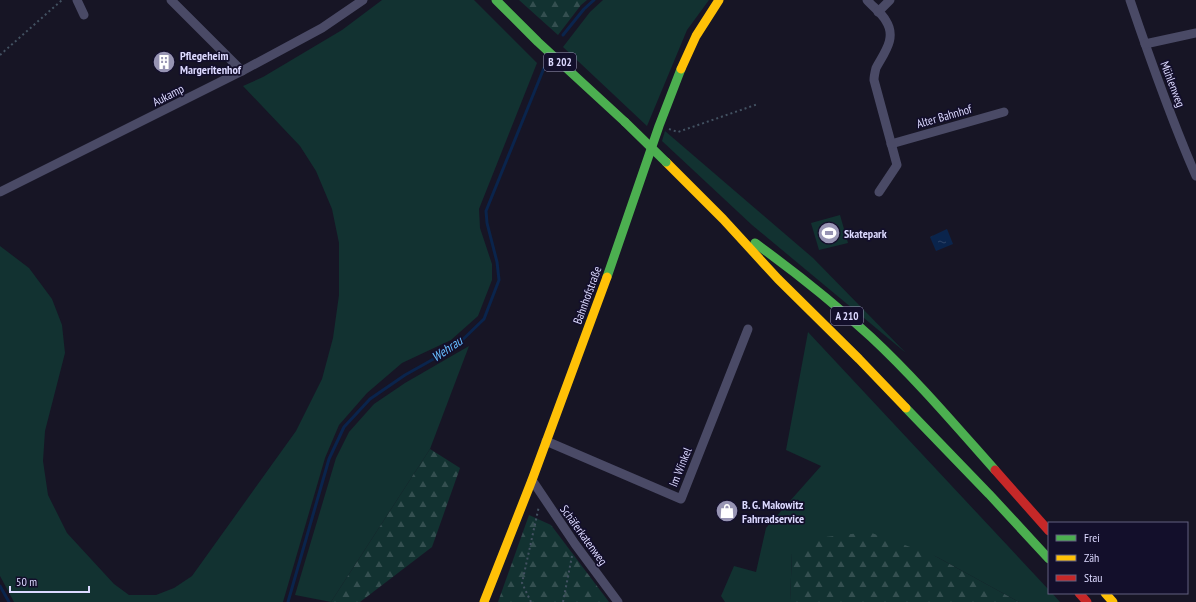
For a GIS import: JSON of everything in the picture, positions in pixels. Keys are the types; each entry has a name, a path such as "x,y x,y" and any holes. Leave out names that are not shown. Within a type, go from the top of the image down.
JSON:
{"main road":[{"name":"B 202","path":"496,0 538,42 666,162 723,219"},
{"name":"Bahnhofstraße","path":"484,602 532,480 605,283 659,126 681,69 696,36 719,0"},
{"name":"A 210","path":"723,219 789,268 851,320 906,372 958,427 1048,530"},
{"name":"A 210","path":"723,219 778,279 902,404 1048,558"},
{"path":"1080,594 1088,602"},
{"path":"1106,594 1113,602"}],"street":[{"path":"77,0 84,15"},
{"path":"171,0 242,71"},
{"name":"Aukamp","path":"0,192 242,71 322,28 363,0"},
{"path":"867,0 887,21 890,30 890,44 875,70 874,80 897,165 878,192"},
{"path":"878,12 890,0"},
{"name":"Mühlenweg","path":"1130,0 1145,44 1196,176"},
{"path":"1145,44 1196,33"},
{"name":"Alter Bahnhof","path":"891,144 1004,112"},
{"name":"Im Winkel","path":"546,440 680,499 748,329"},
{"name":"Schäferkatenweg","path":"532,480 575,544 618,602"}],"path":[{"path":"0,55 62,0"},
{"path":"659,126 661,125 678,132 758,104"},
{"path":"531,602 522,583 541,495"},
{"path":"563,602 575,544"}],"green space":[{"path":"382,0 474,0 537,63 479,209 480,228 492,264 492,280 478,316 451,340 402,363 367,393 339,425 325,458 283,602 14,602 0,576 0,246 29,268 52,299 62,325 65,353 45,431 43,461 48,495 67,533 114,584 129,595 156,595 174,588 192,576 296,431 322,379 333,338 339,295 339,243 332,209 316,171 300,146 243,86 263,77 342,30"},
{"path":"519,0 587,0 581,5 558,35"},
{"path":"603,0 709,0 687,30 647,126 563,47 590,12"},
{"path":"665,131 813,258 906,353 752,225 662,141"},
{"name":"Skatepark","path":"840,215 848,243 819,250 811,223"},
{"path":"808,332 1048,589 1048,594 1053,594 1060,602 1019,602 935,556 792,553 790,602 725,602 721,596 734,566 756,572 766,528 821,466 786,450"},
{"path":"469,346 430,449 331,602 295,595 336,458 349,432 374,404 405,383"},
{"path":"430,449 460,468 432,547 360,602 331,602"},
{"path":"529,515 551,525 609,602 498,602"},
{"path":"869,532 935,556 1019,602 790,602 792,553 825,537"}],"water":[{"path":"947,229 953,244 936,251 930,237"}],"waterway":[{"name":"Wehrau","path":"563,35 584,9 594,0"},
{"name":"Wehrau","path":"288,602 329,459 344,427 370,399 405,375 455,347 484,319 499,280 497,262 487,223 486,211 544,68"},
{"name":"Wehrau","path":"0,586 9,602"}],"traffic: fast":[{"path":"496,0 538,42 625,122"},
{"path":"607,277 659,126 681,69"},
{"path":"625,122 666,162"},
{"path":"755,243 814,288 871,337 919,385 995,470"},
{"path":"906,408 1048,558"}],"traffic: slow":[{"path":"681,69 696,36 719,0"},
{"path":"666,162 723,219 778,279 906,408"},
{"path":"484,602 532,480 607,277"},
{"path":"1106,594 1113,602"}],"traffic: jam":[{"path":"995,470 1048,530"},
{"path":"1080,594 1087,602"}],"place":[{"name":"Pflegeheim Margeritenhof","path":"164,62"},
{"name":"Skatepark","path":"829,233"},
{"name":"B. G. Makowitz Fahrradservice","path":"727,511"}]}
